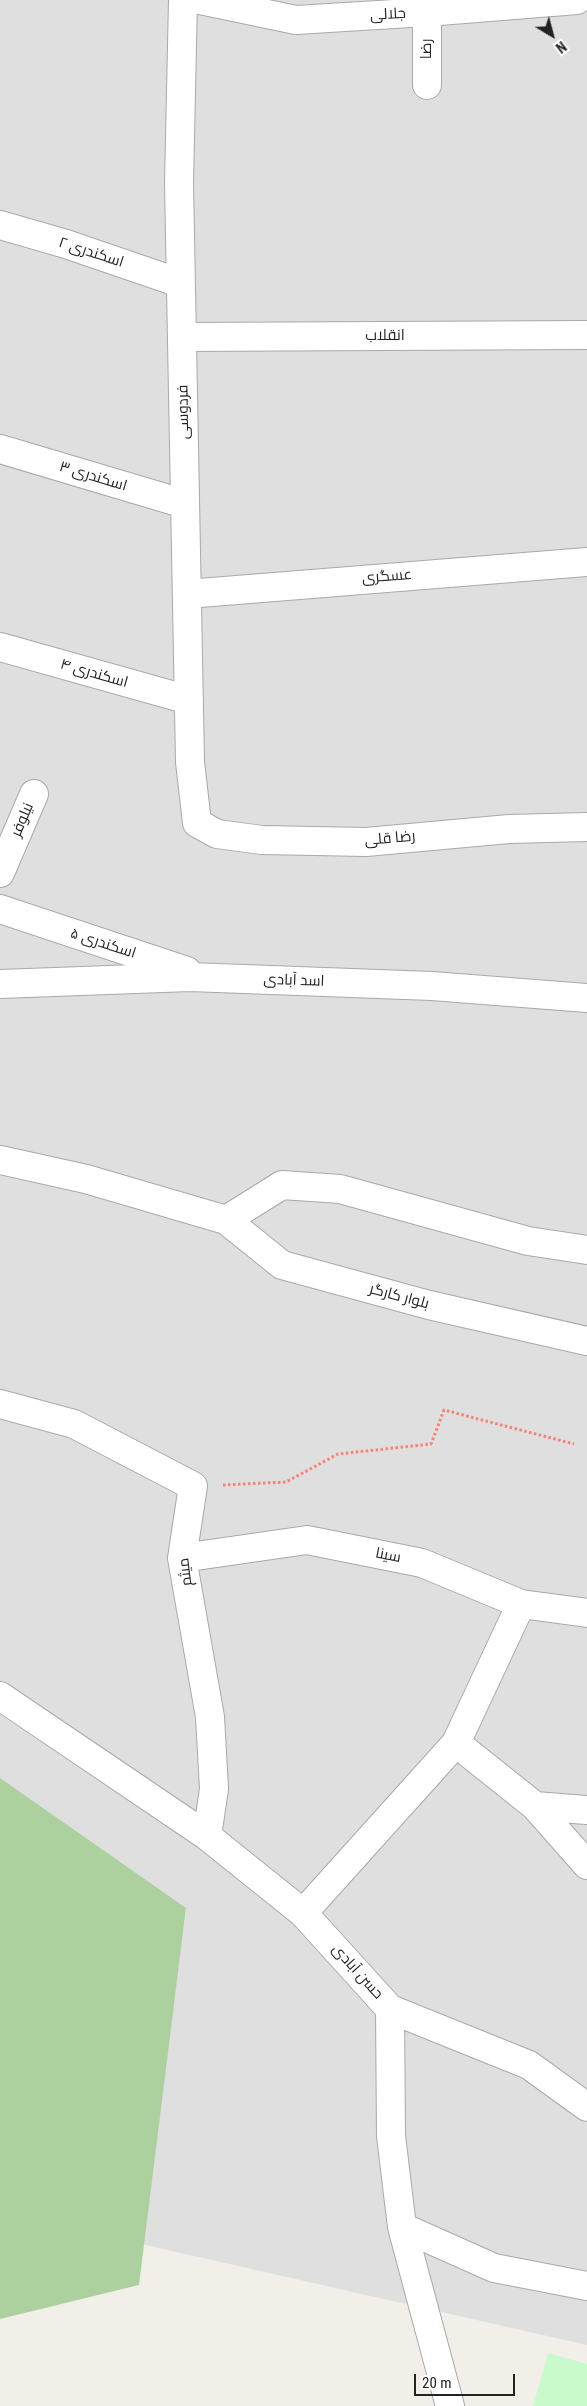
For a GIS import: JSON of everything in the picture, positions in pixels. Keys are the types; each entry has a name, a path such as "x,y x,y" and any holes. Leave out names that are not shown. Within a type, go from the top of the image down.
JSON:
{"street":[{"name":"فردوسی","path":"183,0 179,183 180,283 190,762 196,823"},
{"name":"جلالی","path":"200,0 296,20 427,12 562,0"},
{"name":"رضا","path":"427,12 427,84"},
{"name":"اسکندری ۲","path":"0,225 66,244 180,283"},
{"name":"انقلاب","path":"182,337 587,335"},
{"name":"اسکندری ۳","path":"0,449 185,504"},
{"name":"عسگری","path":"187,594 587,562"},
{"name":"اسکندری ۴","path":"0,647 189,700"},
{"name":"نیلوفر","path":"0,873 34,794"},
{"name":"رضا قلی","path":"196,823 217,834 262,840 366,842 509,829 587,827"},
{"name":"اسکندری ۵","path":"0,910 207,978"},
{"name":"اسد آبادی","path":"0,984 207,978 432,986 587,998"},
{"name":"بلوار کارگر","path":"0,1160 86,1179 226,1220 282,1265 428,1305 587,1341"},
{"path":"226,1220 282,1185 340,1189 528,1241 587,1250"},
{"path":"0,1404 74,1424 193,1486"},
{"name":"میثم","path":"193,1486 182,1558 210,1717 214,1789 207,1836"},
{"name":"سینا","path":"182,1558 307,1540 422,1563 521,1604 587,1613"},
{"path":"303,1913 456,1743 521,1604"},
{"name":"حسن آبادی","path":"0,1696 207,1836 303,1913 390,2009 391,2136 402,2227 450,2406"},
{"path":"456,1743 535,1806 587,1865"},
{"path":"535,1806 587,1810"},
{"path":"390,2009 529,2065 587,2106"},
{"path":"402,2227 494,2268 587,2286"}],"path":[{"path":"193,1486 286,1482 338,1454 431,1444 444,1410 574,1444"}],"shaded area":[{"path":"0,0 587,0 587,2345 141,2244 186,1910 0,1783"}],"green space":[{"path":"0,1778 186,1908 139,2285 0,2319"},
{"path":"548,2353 587,2364 587,2406 533,2406"}]}
